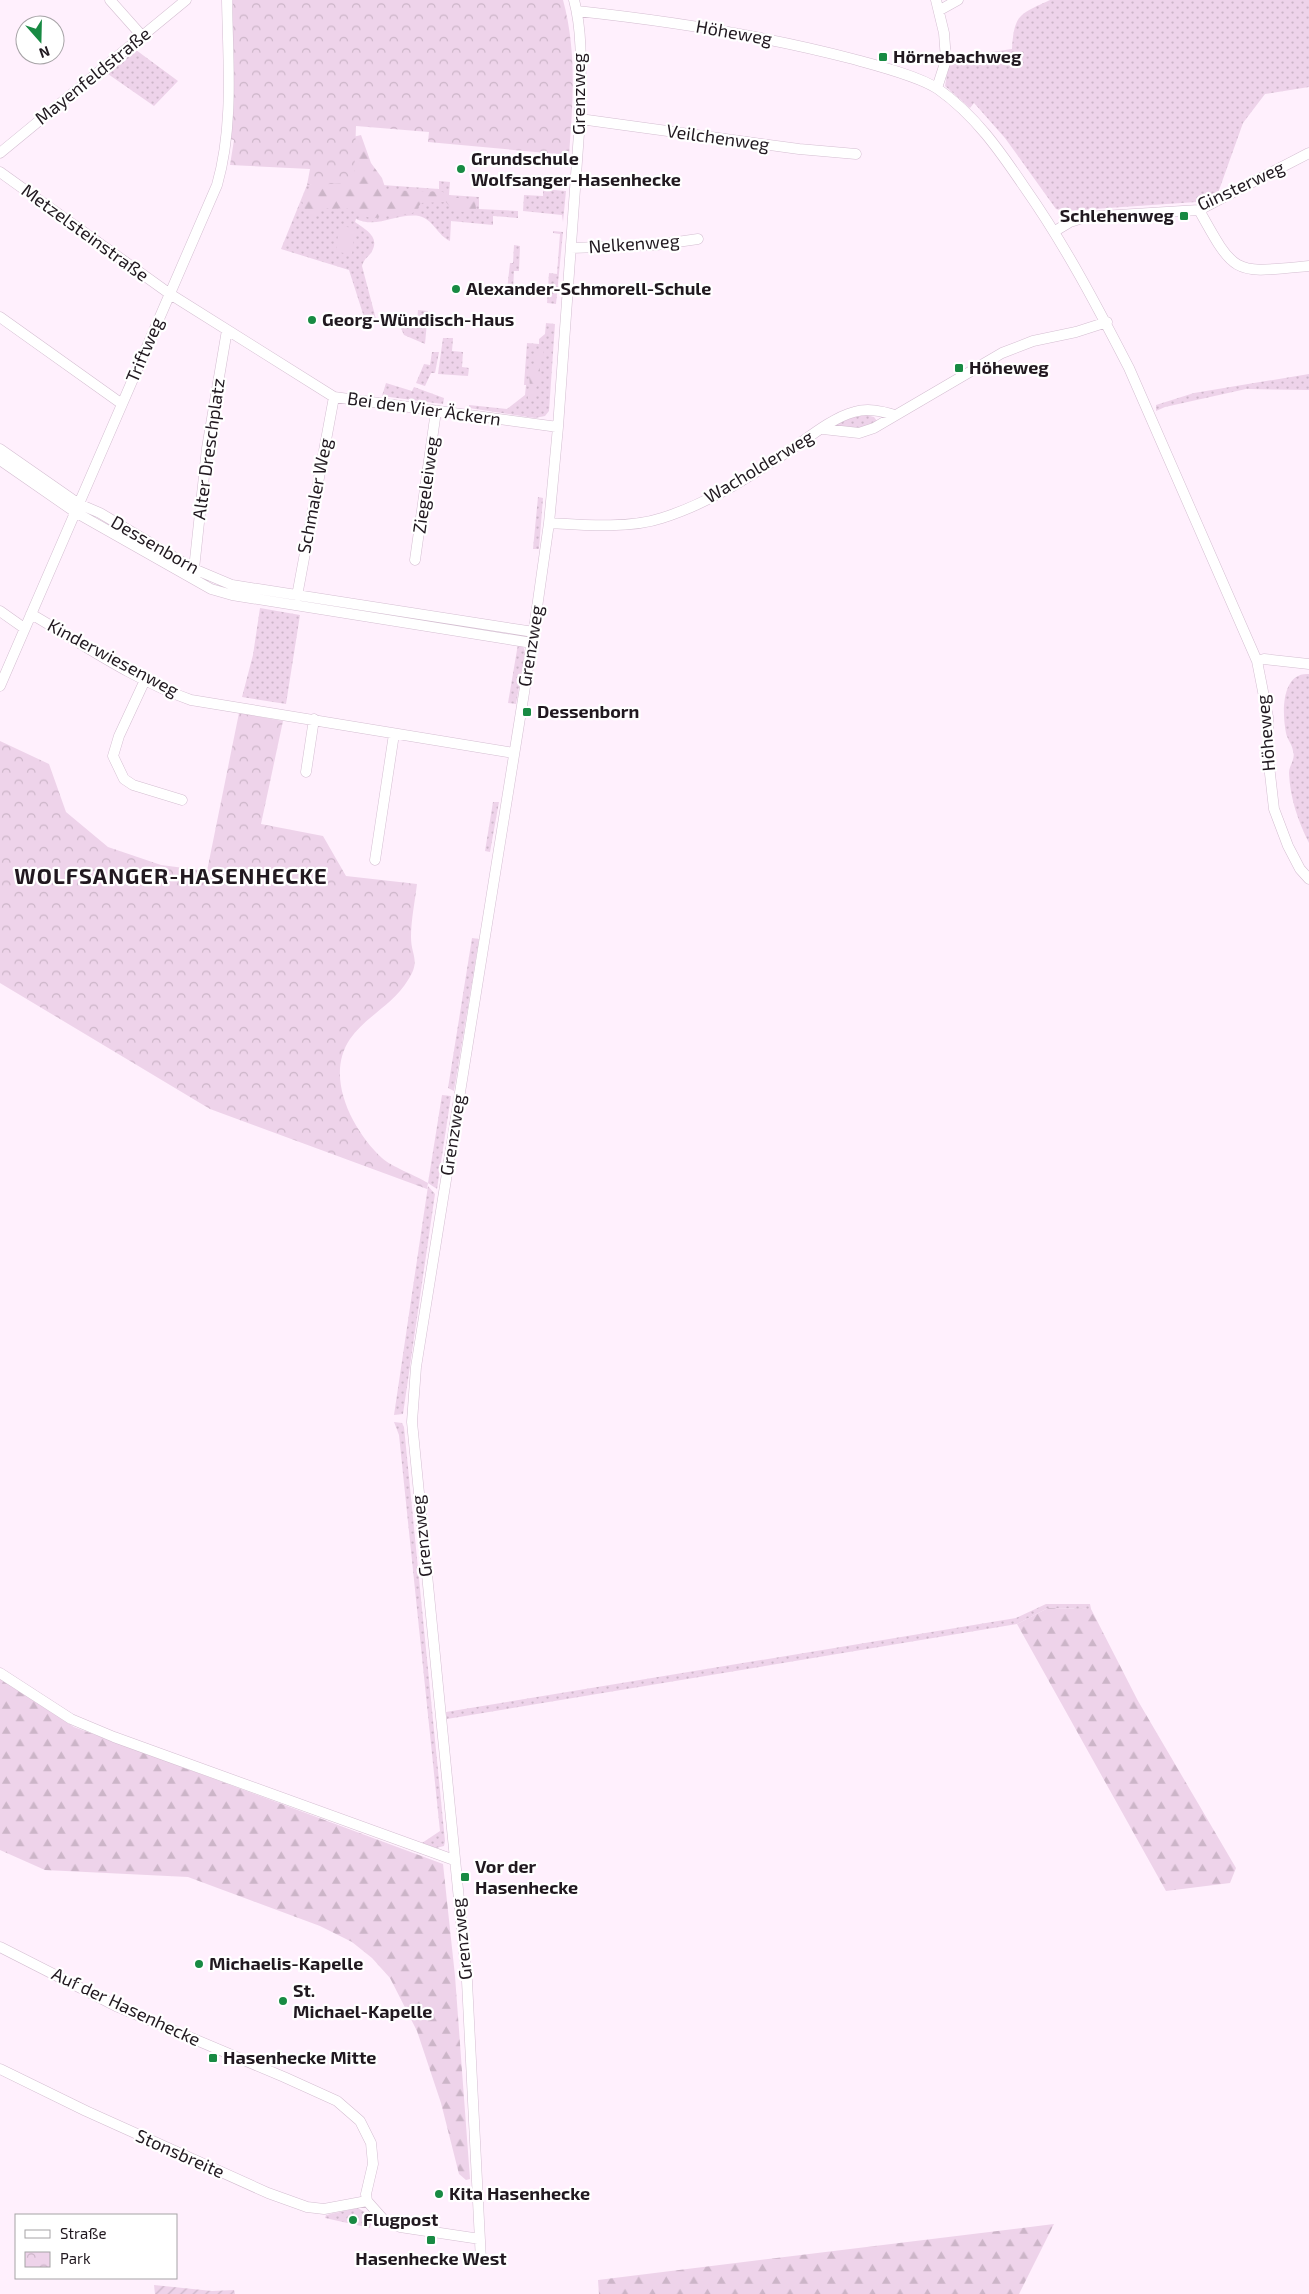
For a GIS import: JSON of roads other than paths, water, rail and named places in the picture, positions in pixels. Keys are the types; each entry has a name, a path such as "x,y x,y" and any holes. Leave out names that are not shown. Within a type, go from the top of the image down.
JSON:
{"street":[{"path":"110,0 142,36"},
{"name":"Mayenfeldstraße","path":"0,153 186,0"},
{"name":"Triftweg","path":"0,686 210,205 222,167 228,104 228,0"},
{"path":"574,0 577,11"},
{"path":"937,88 946,60 938,5 958,0"},
{"name":"Höheweg","path":"577,11 716,29 789,42 890,69 937,88 973,120 996,144 1055,231 1107,322 1129,368 1257,661 1268,717 1268,765 1274,809 1288,846 1300,869 1309,879"},
{"name":"Grenzweg","path":"481,2261 467,1982 412,1422 416,1367 534,632 549,523 558,427 580,119 577,11"},
{"name":"Veilchenweg","path":"580,119 799,149 856,154"},
{"name":"Ginsterweg","path":"1055,231 1070,222 1086,217 1199,210 1309,153"},
{"name":"Metzelsteinstraße","path":"0,172 170,294"},
{"path":"1199,210 1221,250 1234,263 1255,271 1309,266"},
{"name":"Nelkenweg","path":"570,248 656,245 698,239"},
{"name":"Bei den Vier Äckern","path":"170,294 334,397 558,427"},
{"path":"0,317 122,404"},
{"name":"Wacholderweg","path":"823,429 859,433 874,428 1002,353 1033,341 1076,332 1107,322"},
{"name":"Alter Dreschplatz","path":"194,568 207,448 227,330"},
{"name":"Schmaler Weg","path":"297,596 334,397"},
{"name":"Wacholderweg","path":"549,523 608,526 660,519 718,495 823,429 854,412 877,410 895,415"},
{"name":"Ziegeleiweg","path":"415,560 436,411"},
{"name":"Dessenborn","path":"0,449 77,508 100,513 194,568 232,585 534,632"},
{"name":"Dessenborn","path":"0,460 211,589 232,595 532,643"},
{"path":"0,611 24,628"},
{"name":"Kinderwiesenweg","path":"31,614 145,680 191,700 514,753"},
{"path":"1257,661 1264,659 1309,664"},
{"path":"145,680 119,736 113,756 124,779 133,785 182,800"},
{"path":"306,772 314,720"},
{"path":"375,860 394,734"},
{"path":"0,1673 71,1719 96,1730 454,1860"},
{"name":"Auf der Hasenhecke","path":"0,1947 118,2007 284,2076 337,2101 360,2121 371,2143 373,2164 366,2194 367,2200"},
{"name":"Stonsbreite","path":"0,2069 86,2112 268,2193 307,2207 324,2209 367,2200"},
{"path":"367,2200 376,2213 390,2224 480,2239"}],"place":[{"name":"Hörnebachweg","path":"883,57"},
{"name":"Grundschule Wolfsanger-Hasenhecke","path":"461,169"},
{"name":"Schlehenweg","path":"1184,216"},
{"name":"Alexander-Schmorell-Schule","path":"456,289"},
{"name":"Georg-Wündisch-Haus","path":"312,320"},
{"name":"Höheweg","path":"959,368"},
{"name":"Dessenborn","path":"527,712"},
{"name":"Vor der Hasenhecke","path":"465,1877"},
{"name":"Michaelis-Kapelle","path":"199,1964"},
{"name":"St. Michael-Kapelle","path":"283,2001"},
{"name":"Hasenhecke Mitte","path":"213,2058"},
{"name":"Kita Hasenhecke","path":"439,2194"},
{"name":"Flugpost","path":"353,2220"},
{"name":"Hasenhecke West","path":"431,2240"}],"district":[{"name":"WOLFSANGER-HASENHECKE","path":"171,876"}]}
